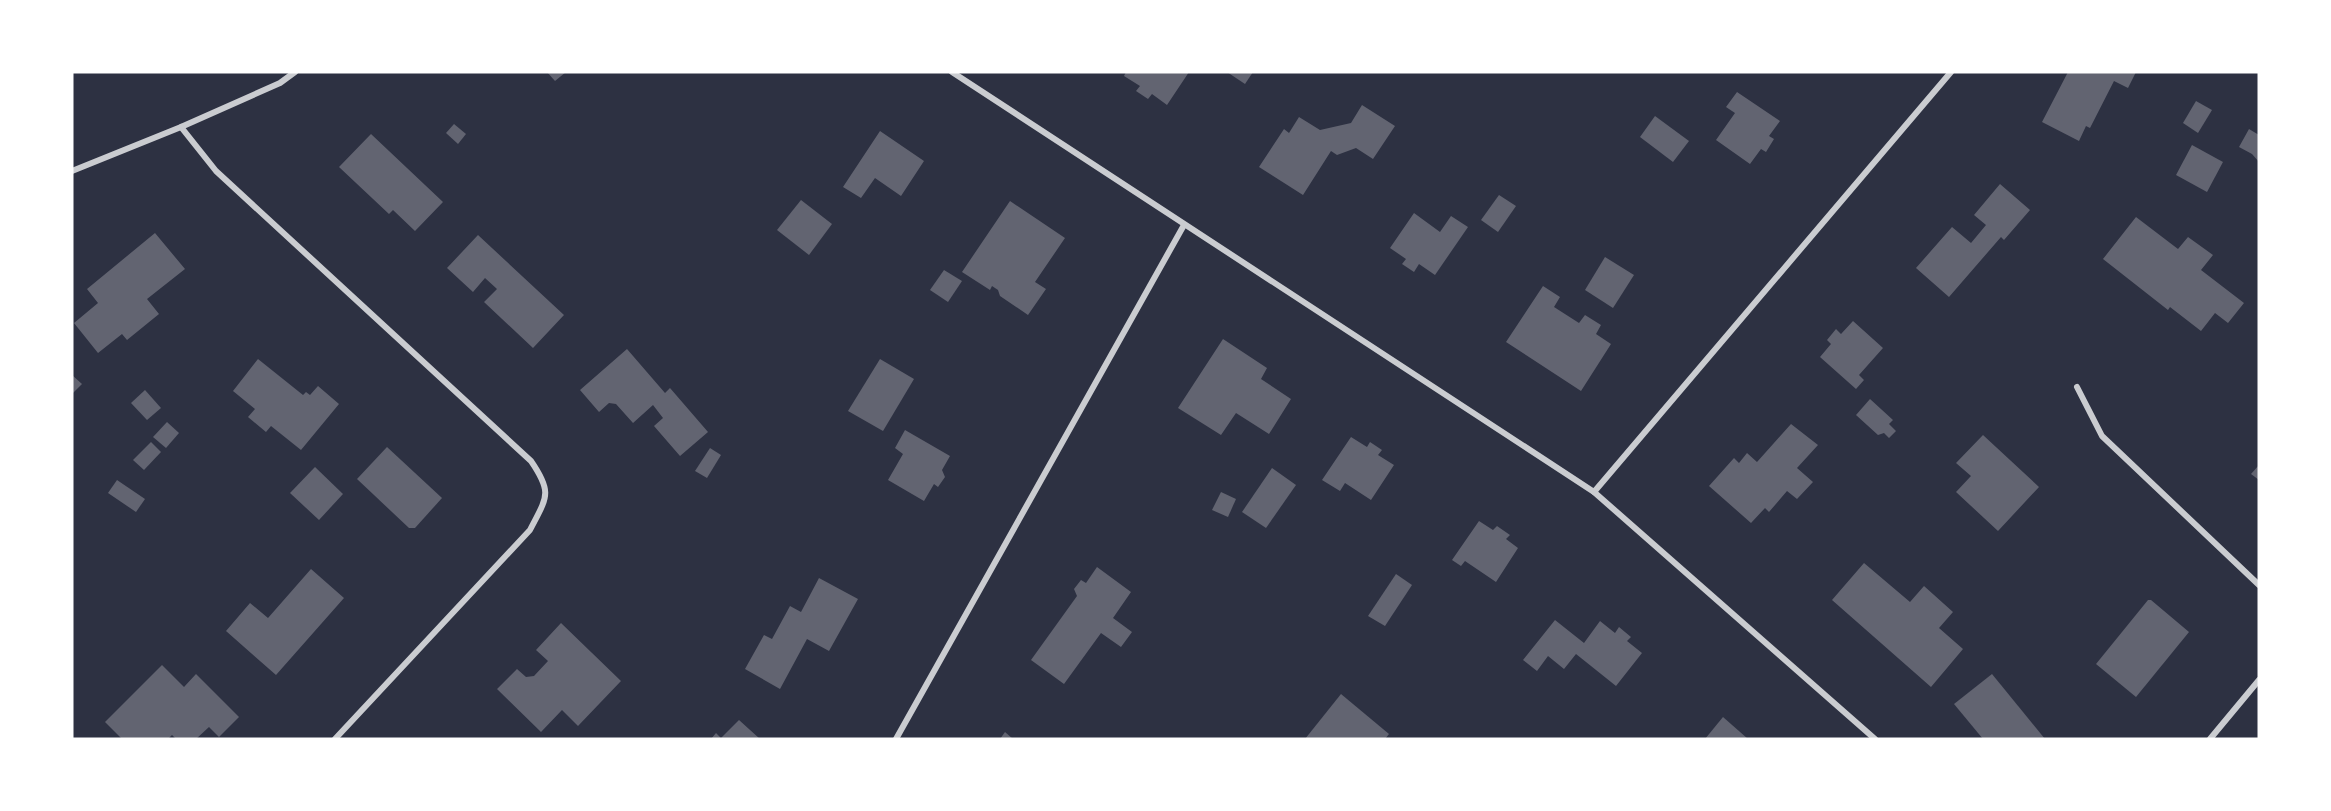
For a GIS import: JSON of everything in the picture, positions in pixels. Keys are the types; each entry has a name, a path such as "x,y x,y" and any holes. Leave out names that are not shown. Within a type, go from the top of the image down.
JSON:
{"street":[{"path":"72,171 181,128 280,83 295,72"},
{"path":"952,72 1594,492 1875,739"},
{"path":"1594,492 1951,72"},
{"path":"181,128 216,171 531,461 543,479 547,498 530,530 335,739"},
{"path":"896,739 1184,225"},
{"path":"2077,387 2102,435 2259,585"},
{"path":"2210,739 2259,680"}],"building":[{"path":"547,72 566,72 555,81"},
{"path":"1126,72 1189,72 1167,105 1152,94 1148,99 1136,91 1140,86 1124,76"},
{"path":"1227,72 1253,72 1245,84"},
{"path":"2068,72 2136,72 2128,88 2114,81 2090,128 2086,126 2079,141 2042,122"},
{"path":"1737,92 1780,121 1769,136 1774,139 1766,152 1761,149 1750,164 1716,140 1735,113 1726,107"},
{"path":"2196,101 2212,110 2198,133 2183,123"},
{"path":"1362,105 1395,126 1373,159 1356,148 1337,155 1331,151 1303,195 1259,167 1284,129 1289,133 1299,117 1320,130 1351,123"},
{"path":"1655,116 1689,141 1673,162 1640,137"},
{"path":"454,124 466,134 458,144 446,133"},
{"path":"2249,129 2259,135 2259,162 2252,154 2239,147"},
{"path":"880,131 924,161 901,196 875,178 861,198 843,187"},
{"path":"371,134 443,202 415,231 393,210 389,214 339,167"},
{"path":"2192,145 2223,162 2207,192 2176,175"},
{"path":"2000,184 2030,210 2004,240 2001,237 1949,297 1916,268 1952,227 1971,243 1986,225 1974,215"},
{"path":"1499,195 1516,206 1498,232 1481,220"},
{"path":"801,200 832,224 809,255 777,230"},
{"path":"1010,201 1065,238 1035,282 1046,289 1028,315 1000,296 998,290 992,286 990,290 962,272"},
{"path":"1414,213 1440,232 1451,216 1468,227 1435,275 1419,264 1414,272 1402,264 1406,259 1390,248"},
{"path":"2136,217 2178,249 2188,237 2213,255 2201,270 2244,303 2228,323 2215,313 2201,331 2170,307 2168,310 2103,259"},
{"path":"155,233 185,269 147,299 159,314 127,340 122,334 98,353 74,323 98,303 87,289"},
{"path":"478,235 564,315 533,348 484,302 497,289 485,278 473,292 447,268"},
{"path":"1605,257 1634,275 1613,308 1585,290"},
{"path":"944,270 962,281 948,302 930,290"},
{"path":"1543,286 1560,297 1554,307 1579,323 1585,315 1601,325 1596,334 1611,344 1581,391 1506,342"},
{"path":"1853,321 1883,348 1859,375 1864,380 1856,389 1820,357 1831,344 1827,340 1836,329 1841,334"},
{"path":"1223,339 1267,368 1261,379 1291,399 1269,434 1236,413 1221,435 1178,408"},
{"path":"627,349 665,393 670,388 708,432 680,456 654,426 663,418 653,405 633,423 616,404 609,403 599,412 580,390"},
{"path":"258,359 303,395 306,392 310,395 318,386 339,404 301,450 271,426 266,432 248,417 255,409 233,391"},
{"path":"880,359 914,379 883,431 848,411"},
{"path":"72,375 82,384 72,394"},
{"path":"145,390 161,408 147,420 131,403"},
{"path":"1870,399 1893,420 1889,424 1896,431 1889,438 1884,433 1878,435 1856,415"},
{"path":"167,422 179,433 166,448 153,437"},
{"path":"1791,424 1818,445 1797,468 1813,482 1797,499 1787,491 1769,512 1765,508 1751,523 1709,486 1734,458 1739,463 1747,453 1757,462"},
{"path":"905,430 950,456 942,470 945,477 938,487 934,484 924,501 888,480 903,454 895,448"},
{"path":"1983,435 2039,487 1998,531 1956,492 1971,476 1956,463"},
{"path":"1351,437 1367,447 1370,442 1382,450 1378,455 1394,465 1371,500 1345,483 1340,491 1322,480"},
{"path":"151,442 161,452 144,470 133,460"},
{"path":"387,447 442,498 415,528 409,528 357,479"},
{"path":"710,448 721,455 707,478 695,471"},
{"path":"2259,465 2259,480 2251,474"},
{"path":"315,467 343,494 319,520 290,493"},
{"path":"1272,468 1296,485 1266,528 1242,512"},
{"path":"117,480 145,499 136,512 108,493"},
{"path":"1221,492 1236,499 1228,517 1212,510"},
{"path":"1479,521 1493,530 1497,526 1510,535 1506,539 1518,548 1496,582 1465,561 1461,566 1452,560"},
{"path":"1864,563 1910,602 1924,586 1953,612 1939,628 1963,649 1931,687 1832,600"},
{"path":"1097,567 1131,592 1113,618 1132,632 1121,647 1101,633 1064,684 1031,660 1077,596 1074,589 1081,580 1086,583"},
{"path":"311,569 344,598 276,675 226,631 250,603 268,618"},
{"path":"1396,574 1412,585 1385,626 1368,616"},
{"path":"819,578 858,599 829,651 807,639 780,689 745,669 764,635 772,639 790,606 801,612"},
{"path":"2148,600 2151,600 2189,632 2136,697 2096,664"},
{"path":"1555,620 1584,643 1600,621 1615,633 1619,627 1631,637 1627,641 1642,653 1616,686 1576,654 1564,669 1548,656 1537,671 1523,660"},
{"path":"561,623 621,681 578,726 562,710 541,732 497,689 517,669 526,677 534,676 548,661 536,650"},
{"path":"162,665 184,687 196,674 239,717 219,737 209,727 196,739 176,739 172,735 168,739 122,739 105,722"},
{"path":"1992,674 2045,739 1983,739 1954,704"},
{"path":"1341,694 1389,734 1385,739 1305,739"},
{"path":"1723,717 1748,739 1705,739"},
{"path":"739,720 760,739 711,739 716,733 721,738"},
{"path":"1005,732 1013,739 1000,739"}]}
